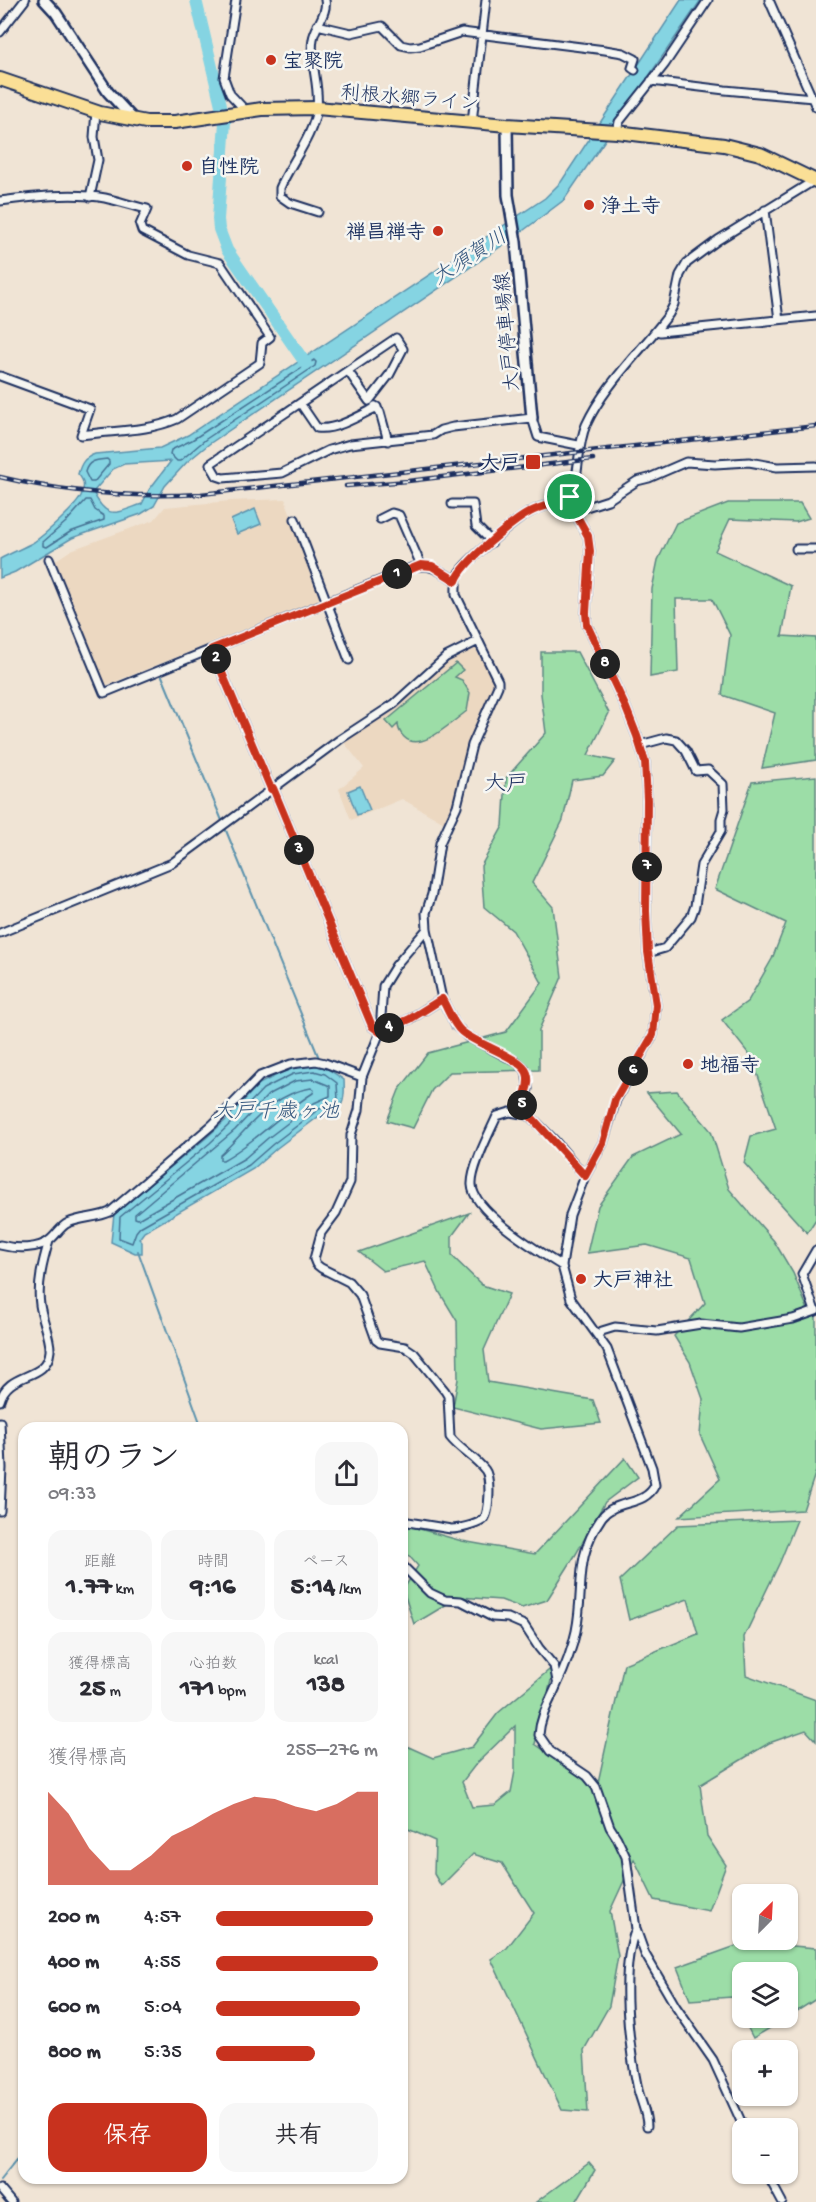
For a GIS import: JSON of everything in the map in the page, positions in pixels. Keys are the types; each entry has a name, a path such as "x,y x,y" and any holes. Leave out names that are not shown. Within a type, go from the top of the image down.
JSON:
{"highway":[{"name":"利根水郷ライン","path":"0,79 96,111 134,120 174,122 241,112 317,108 507,125 615,131 742,148 815,180"}],"main road":[{"path":"44,0 56,13 108,92 134,120"},
{"name":"大戸停車場線","path":"507,125 508,195 516,242 532,418"}],"street":[{"path":"0,32 25,0"},
{"path":"236,0 224,78 241,112"},
{"path":"318,212 290,203 280,196 280,188 312,124 317,108 311,50 317,26 326,8 325,0"},
{"path":"472,122 486,0"},
{"path":"615,131 619,122 664,64 708,0"},
{"path":"769,0 816,107"},
{"path":"317,26 351,33 382,26 402,45 410,47 435,42 458,32 623,53 635,59 632,68 635,70"},
{"path":"651,81 813,98"},
{"path":"90,196 98,160 94,137 96,111"},
{"path":"739,2118 712,2060 645,1954 636,1929 626,1857 610,1827 596,1786 587,1776 550,1751 539,1734 543,1714 558,1684 576,1632 584,1550 606,1513 647,1496 655,1485 652,1468 607,1348 571,1299 562,1266 570,1215 585,1176 603,1143 615,1100 653,1035 656,1005 648,952 646,911 645,762 626,708 587,625 590,551 588,536 574,511 570,497 576,481 578,445 585,427 600,401 657,330 674,304 680,275 687,263 765,210 815,180"},
{"path":"0,201 30,197 90,196 147,209 140,225 142,231 188,255 220,262 270,337 262,343 260,363 177,419 144,429 81,435 90,409 0,376"},
{"path":"765,210 778,320"},
{"path":"657,330 660,332 816,316"},
{"path":"369,400 390,374 403,349 396,338 210,464 218,476 223,478 282,473 329,450 350,444 433,435 453,427 532,418 538,437 578,445"},
{"path":"348,371 369,400 377,407 388,441"},
{"path":"300,403 317,428 321,429 337,425 377,407"},
{"path":"574,511 608,500 637,481 686,462 715,464 749,462 777,466 816,466"},
{"path":"570,497 530,512 464,567 456,581 456,595 498,681 498,686 472,745 457,806 440,843 426,913 427,929 442,999 459,1030 475,1041 517,1062 525,1069 528,1089 522,1104 528,1115 555,1141 585,1176"},
{"path":"452,504 472,504 476,526 492,542"},
{"path":"380,519 392,513 399,514 421,565"},
{"path":"295,519 350,660"},
{"path":"796,549 816,549"},
{"path":"49,559 104,693 326,601 421,565 432,566 456,581"},
{"path":"0,933 172,863 339,740 394,704 446,657 478,641"},
{"path":"212,649 372,1026 380,1032"},
{"path":"640,745 666,738 676,740 686,751 696,771 708,770 723,784 724,809 721,831 700,865 695,906 691,917 665,948 648,952"},
{"path":"408,1522 457,1529 484,1520 487,1516 489,1489 486,1471 450,1437 445,1391 414,1353 405,1347 380,1343 376,1340 360,1295 349,1282 316,1264 314,1259 321,1233 336,1213 350,1182 351,1135 358,1110 362,1077 380,1032 383,986 396,965 427,929"},
{"path":"380,1032 410,1019 442,999"},
{"path":"0,1245 26,1248 49,1241 68,1223 110,1212 212,1125 257,1079 266,1073 291,1064 316,1061 325,1062 362,1077"},
{"path":"528,1115 510,1112 497,1116 473,1172 471,1185 480,1205 530,1246 562,1266"},
{"path":"0,1401 3,1390 8,1385 41,1370 50,1351 40,1304 41,1272 49,1241"},
{"path":"598,1335 602,1331 615,1327 657,1330 701,1324 739,1328 794,1319 816,1311 802,1274 816,1250"},
{"path":"0,1422 2,1468 0,1511"},
{"path":"408,1571 430,1593 445,1600 461,1600 492,1617 508,1618 524,1625 554,1666 558,1684"},
{"path":"636,1929 631,1942 627,1996 638,2092 647,2116 647,2126"},
{"path":"772,2184 782,2202"},
{"path":"0,2189 11,2202"}],"shaded area":[{"path":"285,499 321,595 319,600 104,686 53,562 71,550 154,520 165,507"},
{"path":"477,647 495,682 468,748 456,797 446,824 402,799 351,820 339,789 364,768 343,741 398,708 399,704 448,660"}],"green space":[{"path":"728,503 800,503 809,518 796,522 730,519 715,551 791,586 782,636 816,638 816,760 762,768 775,713 722,695 730,635 712,599 676,599 678,672 650,677 652,589 658,560 676,523"},
{"path":"541,652 577,652 609,713 588,755 615,761 603,776 572,780 563,820 532,883 553,907 562,977 539,1030 539,1070 450,1072 432,1090 413,1128 387,1121 399,1090 428,1053 506,1032 542,983 513,931 484,907 481,866 503,826 506,778 546,733 541,694"},
{"path":"456,663 463,670 455,677 462,680 470,693 467,711 436,734 419,742 404,737 398,724 393,729 386,721"},
{"path":"816,776 816,1219 807,1233 744,1163 751,1136 776,1129 752,1058 722,1020 748,1001 772,959 786,923 715,889 752,782"},
{"path":"677,1091 711,1131 729,1189 774,1241 793,1273 807,1307 816,1316 816,1471 803,1510 679,1517 720,1479 700,1435 703,1399 690,1362 674,1336 705,1303 691,1258 647,1245 587,1253 598,1206 633,1157 681,1134 647,1093"},
{"path":"469,1213 452,1236 452,1256 482,1285 509,1294 484,1350 488,1382 593,1400 601,1423 541,1429 453,1407 458,1379 457,1321 440,1293 425,1261 383,1271 359,1252"},
{"path":"625,1458 638,1477 605,1502 547,1600 522,1608 501,1600 459,1597 414,1624 408,1605 408,1582 418,1566 408,1555 408,1526 462,1541 535,1554"},
{"path":"797,1520 780,1562 744,1637 746,1675 816,1700 816,1741 806,1730 769,1743 700,1785 707,1836 726,1865 709,1911 654,1900 634,1859 610,1911 618,1956 609,2006 584,2050 588,2112 562,2110 491,1959 507,1948 534,1913 502,1863 473,1854 441,1886 434,1874 435,1841 408,1829 408,1747 433,1758 472,1747 498,1713 555,1665 535,1744 597,1787 624,1664 698,1634 688,1599 629,1620 620,1580 678,1525","holes":["515,1726 515,1771 511,1792 495,1805 472,1807 462,1782 476,1764"]},
{"path":"798,1946 816,1948 816,1999 798,2011 798,1962 732,1962 732,1997 690,2000 677,1967 732,1947 732,1950 798,1950"},
{"path":"748,2028 770,2028 753,2038"},
{"path":"589,2163 595,2170 576,2202 536,2202"}],"water":[{"name":"大須賀川","path":"681,0 701,0 564,200 512,239 209,444 187,462 165,486 154,506 141,514 72,538 15,572 0,578 0,559 34,542 78,501 82,493 83,481 78,474 88,457 95,454 160,448 188,435 545,198 561,182","holes":["171,461 149,490 142,504 119,512 108,511 93,492 113,469 124,464"]},
{"path":"255,509 261,524 237,534 231,520"},
{"path":"360,786 370,810 357,815 348,791"},
{"name":"大戸千歳ヶ池","path":"314,1065 328,1069 344,1080 344,1099 335,1111 322,1114 253,1169 144,1232 139,1239 142,1242 142,1253 135,1253 111,1242 114,1214 206,1138 259,1084 291,1068"}],"waterway":[{"path":"196,0 225,122 219,229 227,250 306,364"},
{"path":"162,676 223,823"},
{"path":"225,828 319,1058"},
{"path":"138,1251 200,1422"},
{"path":"0,2180 18,2158"}],"railway":[{"path":"0,477 50,487 100,493 201,494 816,426"},
{"path":"346,486 593,459"}],"place":[{"name":"宝聚院","path":"271,60"},
{"name":"自性院","path":"187,166"},
{"name":"浄土寺","path":"589,205"},
{"name":"禅昌禅寺","path":"438,231"},
{"name":"大戸","path":"533,462"},
{"name":"地福寺","path":"688,1064"},
{"name":"大戸神社","path":"581,1279"}],"district":[{"name":"大戸","path":"506,782"}],"route":[{"path":"570,497 574,511 588,536 590,551 587,625 626,708 645,762 646,911 648,952 656,1005 653,1035 615,1100 603,1143 585,1176 524,1109 522,1104 528,1089 525,1069 517,1062 475,1041 459,1030 442,999 410,1019 380,1032 372,1026 273,788 271,789 212,649 326,601 421,565 432,566 456,581 458,574 468,562 521,518 538,508 570,497"}]}
